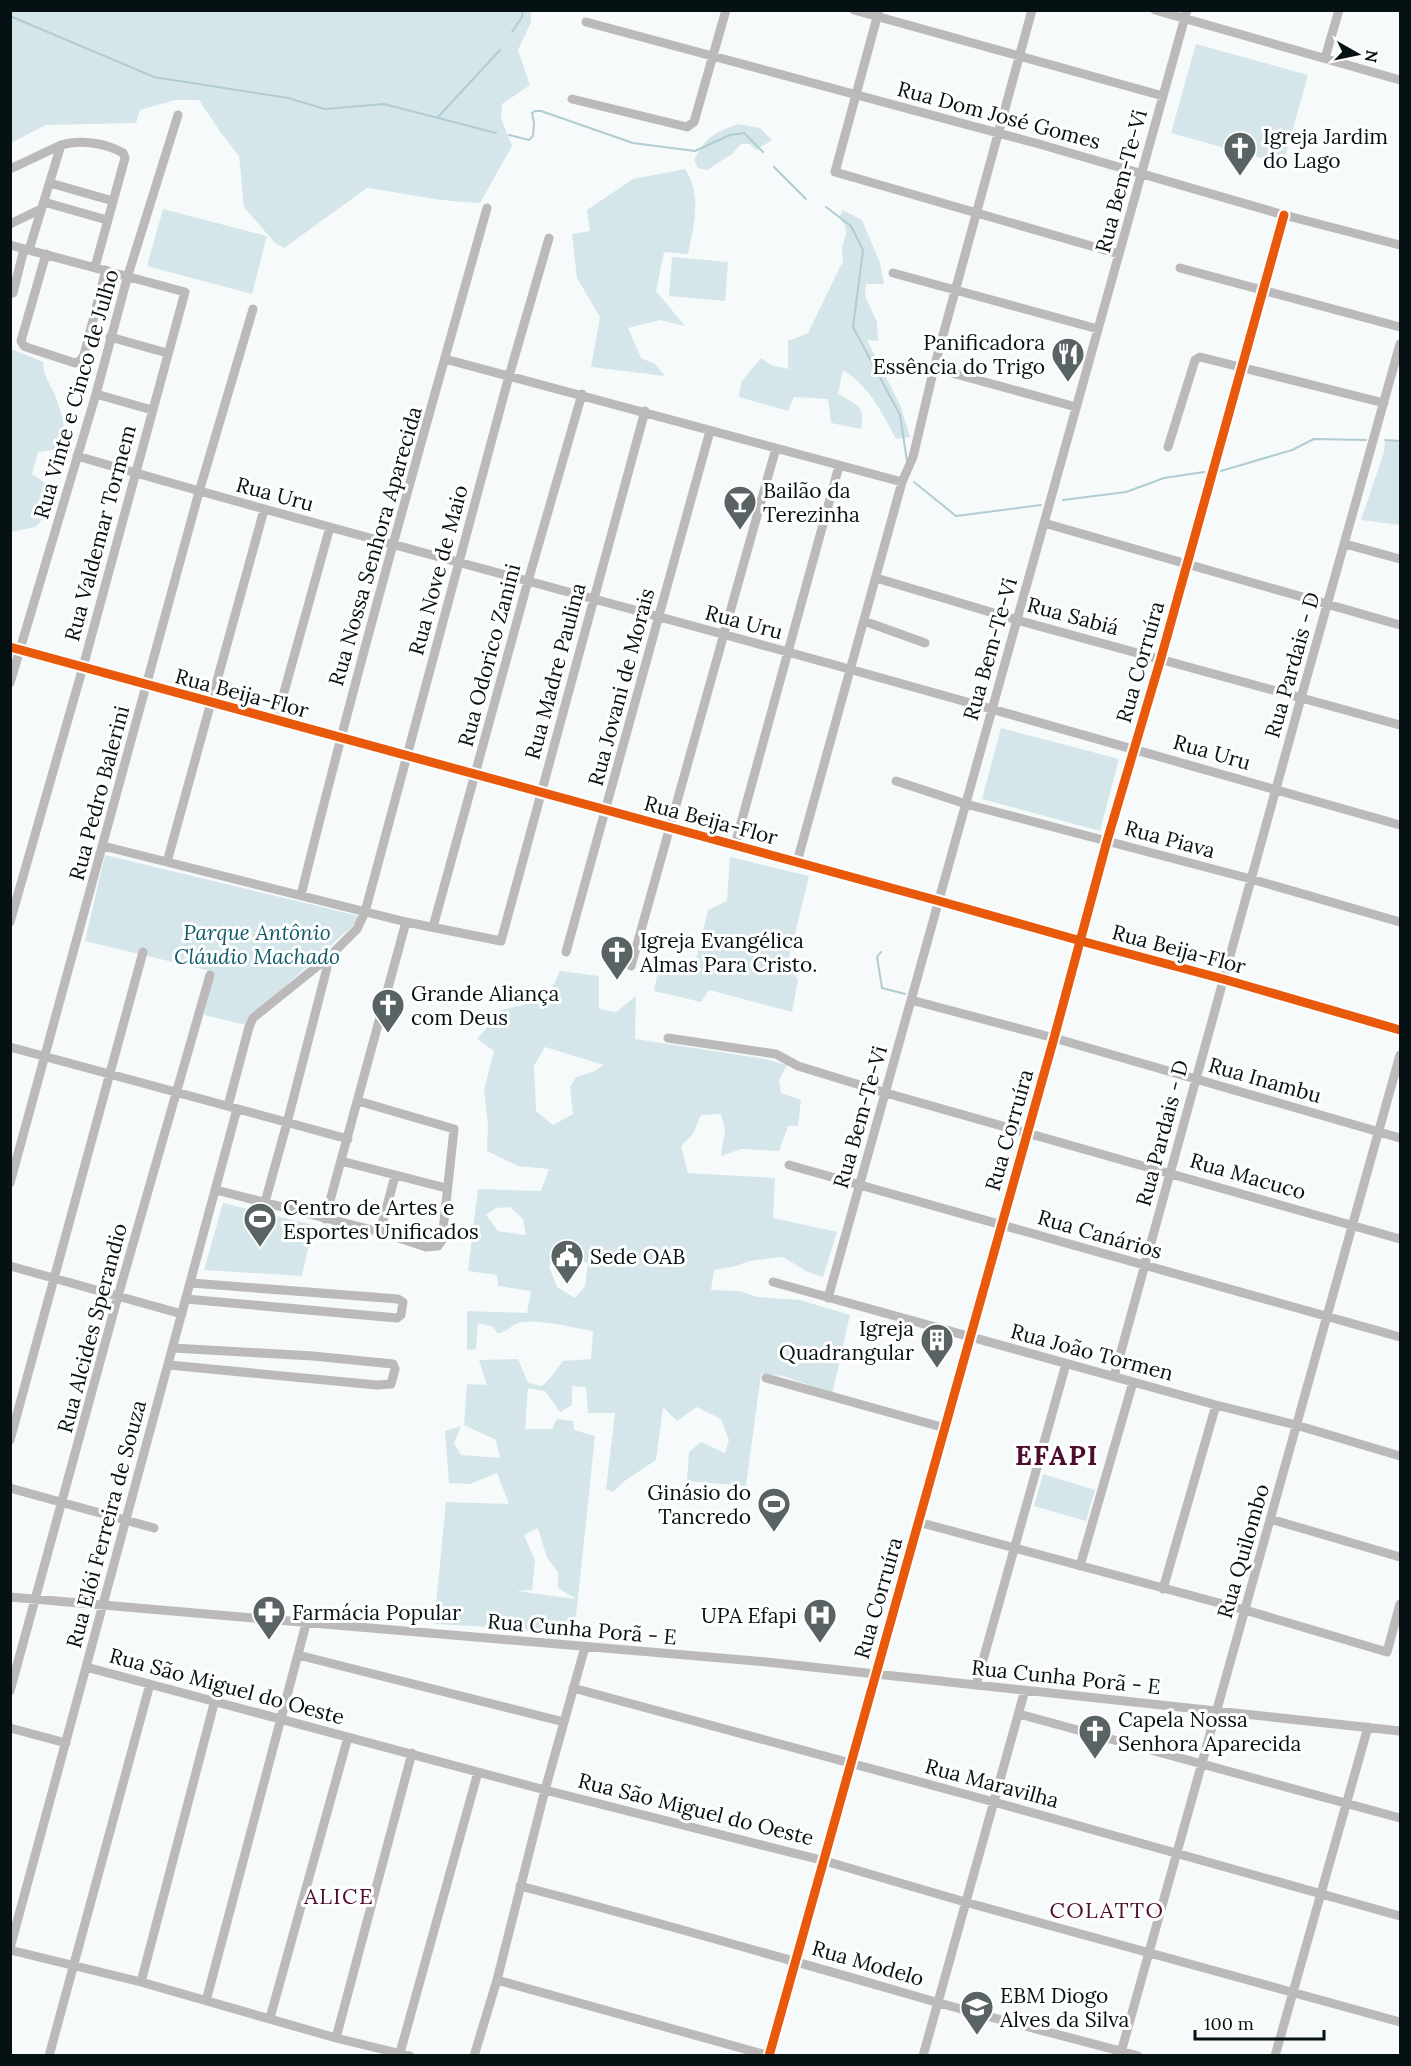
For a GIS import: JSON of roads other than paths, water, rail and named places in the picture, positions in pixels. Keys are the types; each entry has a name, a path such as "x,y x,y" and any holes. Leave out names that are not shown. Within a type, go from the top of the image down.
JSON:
{"street":[{"path":"572,99 687,128 694,122 726,10"},
{"path":"854,10 878,14 1163,96"},
{"path":"797,862 902,482 914,457 934,368 1032,10"},
{"path":"1155,10 1186,15 1401,80"},
{"path":"1325,58 1339,10"},
{"path":"878,14 835,172 1119,254"},
{"name":"Rua Bem-Te-Vi","path":"828,1298 1186,15"},
{"name":"Rua Dom José Gomes","path":"586,22 1142,173 1284,215 1401,245"},
{"name":"Rua Vinte e Cinco de Julho","path":"10,683 15,649 96,394 128,275 178,115"},
{"path":"10,169 70,142 81,141 118,149 123,153 125,158 95,267"},
{"path":"10,292 13,293 61,145"},
{"path":"50,183 113,201"},
{"path":"10,224 43,205 107,219"},
{"name":"Rua Nossa Senhora Aparecida","path":"301,895 340,738 487,208"},
{"name":"Rua Corruíra","path":"769,2055 1284,215"},
{"name":"Rua Nove de Maio","path":"330,956 357,929 364,912 509,376 549,238"},
{"path":"10,245 128,275"},
{"path":"45,254 21,341 24,346 75,363 80,361 84,355 106,270"},
{"path":"1180,268 1401,327"},
{"path":"893,273 1098,329"},
{"name":"Rua Valdemar Tormem","path":"10,922 83,667 184,292 128,275"},
{"name":"Rua Pedro Balerini","path":"10,1184 199,492 253,309"},
{"path":"110,337 167,354"},
{"name":"Rua Pardais - D","path":"1114,1377 1275,790 1401,344"},
{"path":"1168,447 1195,360 1200,357 1384,403"},
{"path":"445,359 582,394 902,482"},
{"path":"934,368 1076,407"},
{"path":"96,394 152,410"},
{"name":"Rua Odorico Zanini","path":"433,927 582,394"},
{"name":"Rua Madre Paulina","path":"433,927 501,940 645,411"},
{"name":"Rua Jovani de Morais","path":"566,952 710,431"},
{"path":"631,966 776,448"},
{"name":"Rua Uru","path":"77,456 199,492 658,616 1401,825"},
{"path":"735,845 838,466"},
{"path":"167,862 264,510"},
{"path":"1044,523 1401,625"},
{"path":"276,721 330,527"},
{"path":"1344,544 1401,559"},
{"name":"Rua Sabiá","path":"876,578 1017,620 1401,725"},
{"path":"864,621 925,643"},
{"name":"Rua Beija-Flor","path":"15,649 1223,979 1401,1030"},
{"name":"Rua Piava","path":"896,781 966,804 1251,879 1401,922"},
{"path":"103,846 364,912 433,927"},
{"path":"325,1219 406,922"},
{"path":"10,1440 142,952"},
{"path":"265,1202 330,956"},
{"name":"Rua Elói Ferreira de Souza","path":"10,1949 216,1190 249,1027 253,1018 330,956"},
{"name":"Rua Alcides Sperandio","path":"10,1691 118,1296 210,975"},
{"name":"Rua Inambu","path":"911,1000 1054,1038 1401,1138"},
{"name":"Rua Macuco","path":"668,1038 776,1054 798,1066 886,1093 1401,1239"},
{"path":"10,1047 348,1139"},
{"name":"Rua Quilombo","path":"1120,2053 1401,1055"},
{"path":"216,1190 380,1232 426,1247 438,1246 442,1240 454,1129 358,1101"},
{"path":"341,1161 446,1188"},
{"name":"Rua Canários","path":"789,1165 1401,1337"},
{"path":"380,1232 395,1176"},
{"path":"10,1266 182,1314"},
{"name":"Rua João Tormen","path":"773,1282 1066,1364 1296,1425 1401,1456"},
{"path":"186,1299 397,1318 401,1315 403,1302 398,1299 191,1283"},
{"path":"169,1365 377,1385 391,1384 395,1369 393,1364 313,1356 173,1348"},
{"path":"976,1685 1066,1364"},
{"path":"766,1378 945,1428"},
{"path":"1080,1566 1133,1382"},
{"path":"1163,1589 1216,1405"},
{"path":"10,1488 154,1528"},
{"path":"1270,1519 1401,1557"},
{"path":"918,1522 1245,1610 1387,1652 1401,1604"},
{"name":"Rua Cunha Porã - E","path":"10,1597 766,1662 1401,1731"},
{"path":"206,2001 306,1623"},
{"path":"474,2055 497,1980 545,1790 585,1647"},
{"path":"298,1655 564,1722"},
{"name":"Rua São Miguel do Oeste","path":"86,1667 545,1790 825,1861 1401,2022"},
{"path":"49,2055 150,1684"},
{"name":"Rua Maravilha","path":"573,1688 994,1802 1401,1916"},
{"path":"923,2055 1025,1690"},
{"path":"141,1982 215,1700"},
{"path":"1019,1714 1401,1818"},
{"path":"1275,2055 1368,1727"},
{"path":"10,1728 66,1743"},
{"path":"270,2018 348,1737"},
{"path":"336,2037 412,1754"},
{"path":"10,1949 405,2054 478,1772"},
{"name":"Rua Modelo","path":"520,1886 796,1960 1120,2053 1137,2055"},
{"path":"497,1980 769,2055"}],"waterway":[{"path":"512,32 522,17 523,10"},
{"path":"10,16 154,77 288,98 325,109 384,104 496,133"},
{"path":"437,118 500,50"},
{"path":"509,135 529,140 533,136 532,113 541,111 633,143 695,151 730,135 744,133 763,152"},
{"path":"774,167 806,199"},
{"path":"826,207 851,226 863,250 853,327 900,415 907,461"},
{"path":"1221,471 1292,450 1314,439 1366,440"},
{"path":"1385,440 1400,441"},
{"path":"1063,500 1126,492 1164,478 1204,472"},
{"path":"914,482 956,516 1041,505"},
{"path":"881,952 877,957 882,988 905,994"}],"place":[{"name":"Igreja Jardim do Lago","path":"1240,177"},
{"name":"Panificadora Essência do Trigo","path":"1068,383"},
{"name":"Bailão da Terezinha","path":"740,531"},
{"name":"Igreja Evangélica Almas Para Cristo.","path":"617,981"},
{"name":"Grande Aliança com Deus","path":"388,1034"},
{"name":"Centro de Artes e Esportes Unificados","path":"260,1248"},
{"name":"Sede OAB","path":"567,1285"},
{"name":"Igreja Quadrangular","path":"937,1369"},
{"name":"Ginásio do Tancredo","path":"774,1533"},
{"name":"Farmácia Popular","path":"269,1641"},
{"name":"UPA Efapi","path":"820,1644"},
{"name":"Capela Nossa Senhora Aparecida","path":"1095,1760"},
{"name":"EBM Diogo Alves da Silva","path":"977,2036"}],"district":[{"name":"EFAPI","path":"1057,1455"},
{"name":"ALICE","path":"339,1896"},
{"name":"COLATTO","path":"1107,1910"}],"park label":[{"name":"Parque Antônio Cláudio Machado","path":"257,944"}]}
